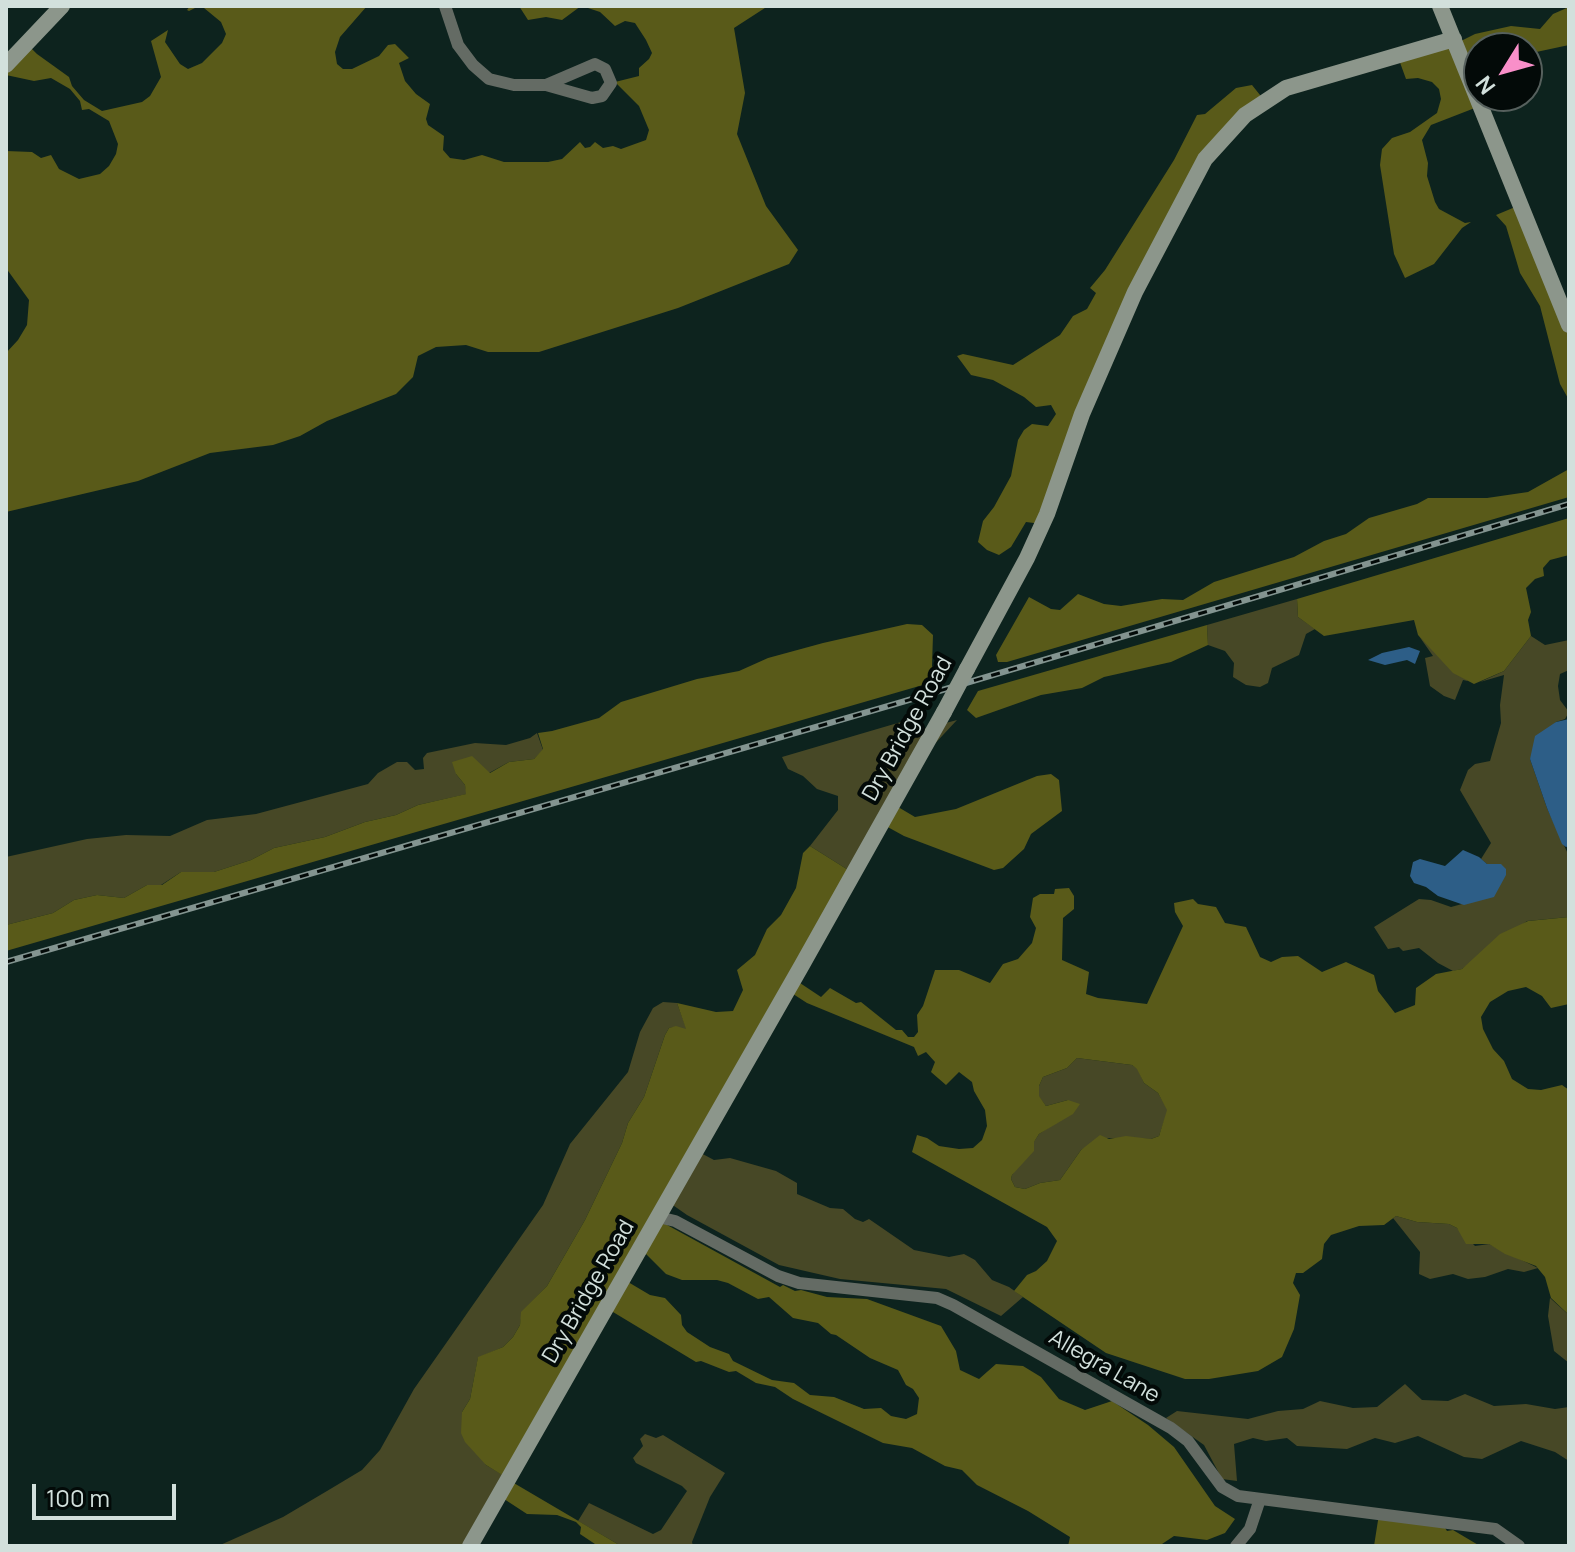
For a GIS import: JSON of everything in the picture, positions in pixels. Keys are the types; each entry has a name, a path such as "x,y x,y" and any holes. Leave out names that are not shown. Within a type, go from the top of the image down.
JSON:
{"street":[{"path":"6,65 62,6"},
{"path":"445,6 458,45 480,72 500,83 546,85 592,98 602,96 611,83 605,69 595,64 546,85"},
{"path":"1440,6 1569,325"},
{"name":"Dry Bridge Road","path":"470,1546 944,712 1027,558 1047,514 1082,414 1135,292 1205,159 1245,115 1286,88 1454,39"},
{"name":"Allegra Lane","path":"658,1217 675,1221 778,1276 799,1283 937,1298 953,1305 1171,1428 1188,1441 1222,1487 1238,1496 1495,1529 1519,1546"},
{"path":"1236,1546 1250,1529 1260,1499"}],"green space":[{"path":"1297,599 1298,617 1315,629 1306,634 1299,655 1272,668 1268,683 1260,687 1246,685 1233,677 1234,663 1225,651 1208,645 1207,625"},
{"path":"1419,636 1468,681 1463,680 1455,700 1430,686 1425,658 1433,656"},
{"path":"1531,636 1545,645 1569,640 1569,670 1560,674 1558,686 1560,700 1569,712 1565,719 1556,722 1530,759 1547,808 1568,854 1569,917 1527,921 1462,969 1453,971 1419,948 1403,951 1399,947 1388,949 1374,927 1419,899 1451,907 1473,901 1501,864 1487,864 1481,859 1491,843 1460,790 1468,770 1475,764 1490,761 1501,723 1504,675 1480,682 1504,671"},
{"path":"957,720 929,750 853,873 810,846 838,810 838,796 817,789 803,776 788,769 782,757 901,722 901,735"},
{"path":"537,733 543,750 534,759 509,762 489,773 456,774 465,785 467,794 418,805 325,837 274,848 251,860 214,872 181,872 161,885 147,885 124,898 97,895 74,900 53,913 6,925 6,857 87,839 126,835 170,836 207,820 256,814 368,784 378,773 397,762 407,762 415,770 424,769 423,758 427,753 475,743 506,745"},
{"path":"663,1002 677,1003 687,1030 669,1028 665,1035 644,1097 628,1123 622,1143 585,1220 547,1286 522,1312 520,1325 513,1337 503,1347 478,1358 470,1399 462,1412 486,1465 508,1478 470,1546 218,1546 283,1517 327,1491 362,1470 380,1450 414,1389 543,1205 570,1144 628,1072 640,1032 653,1008"},
{"path":"1077,1058 1132,1065 1138,1069 1144,1083 1158,1093 1168,1110 1159,1136 1151,1139 1103,1138 1081,1150 1060,1180 1025,1189 1015,1187 1012,1175 1039,1134 1054,1124 1068,1100 1046,1106 1039,1097 1043,1077 1067,1068"},
{"path":"697,1151 714,1160 730,1158 776,1171 797,1183 797,1194 830,1208 843,1209 863,1222 869,1219 914,1250 949,1257 964,1254 975,1260 992,1280 1023,1297 1001,1316 946,1289 840,1279 779,1265 667,1201"},
{"path":"1396,1216 1417,1222 1449,1224 1475,1246 1489,1244 1538,1268 1524,1272 1508,1269 1468,1279 1453,1274 1430,1279 1419,1274 1420,1252 1393,1218"},
{"path":"1550,1298 1569,1315 1569,1363 1554,1351 1548,1316"},
{"path":"1405,1384 1422,1400 1448,1401 1465,1394 1494,1406 1526,1404 1555,1409 1569,1407 1569,1461 1555,1452 1521,1441 1482,1459 1464,1457 1418,1436 1395,1443 1375,1438 1347,1449 1297,1446 1287,1438 1266,1441 1253,1438 1234,1444 1237,1481 1222,1479 1204,1445 1166,1418 1177,1411 1248,1419 1278,1411 1303,1409 1320,1401 1353,1408 1377,1407"},
{"path":"645,1434 656,1438 663,1435 725,1473 710,1497 693,1546 621,1546 578,1521 589,1503 653,1534 661,1530 687,1491 636,1463 633,1458 643,1446 640,1439"}],"shaded area":[{"path":"199,6 367,6 340,37 335,52 337,64 343,69 352,69 379,56 388,45 395,44 409,58 399,63 405,81 430,104 426,119 428,125 444,136 443,150 450,158 464,160 482,155 504,162 548,162 562,159 580,142 585,148 595,142 603,148 613,146 621,149 646,140 649,130 639,106 615,82 639,76 639,68 652,53 646,40 635,23 625,21 615,26 600,12 582,6 768,6 734,28 745,93 737,134 766,206 798,250 789,264 678,308 539,352 488,352 466,345 436,347 418,356 413,377 396,394 327,421 300,436 273,445 210,453 138,481 6,512 6,353 27,325 29,300 6,268 6,151 32,152 41,158 51,155 59,169 79,179 100,174 109,166 118,144 109,121 89,109 82,110 80,101 70,89 51,78 34,81 6,75 6,66 27,44 69,77 72,86 84,100 102,111 142,102 150,96 161,77 151,41 168,30 165,42 180,64 188,69 202,63 222,43 226,34 221,22"},
{"path":"519,6 581,6 562,20 546,17 528,20"},
{"path":"1569,7 1569,45 1543,51 1543,32 1484,32 1511,26 1540,29 1553,14"},
{"path":"1463,40 1465,112 1431,125 1422,140 1428,163 1427,176 1439,209 1465,223 1471,222 1462,228 1434,264 1405,278 1394,254 1380,165 1382,149 1392,138 1410,132 1437,113 1441,99 1439,89 1432,82 1406,79 1398,57"},
{"path":"1252,85 1264,100 1205,160 1133,295 1050,525 1026,522 1011,547 999,555 987,550 978,542 983,521 1011,476 1018,440 1032,424 1048,426 1056,414 1051,405 1036,407 993,380 971,375 957,356 963,354 1013,365 1060,335 1073,316 1087,309 1096,293 1090,288 1105,270 1174,160 1197,115 1205,114 1236,88"},
{"path":"1520,205 1569,315 1569,400 1560,384 1540,306 1520,273 1506,226 1496,215"},
{"path":"1569,469 1569,497 1007,662 998,662 996,655 1029,597 1051,609 1060,610 1078,594 1104,604 1121,606 1162,599 1183,600 1214,582 1294,557 1324,541 1346,534 1369,518 1428,498 1487,498 1528,492"},
{"path":"1569,518 1569,555 1550,560 1543,568 1544,576 1535,579 1526,588 1531,612 1528,620 1531,636 1504,671 1474,684 1453,673 1418,635 1414,620 1324,636 1298,617 1297,599"},
{"path":"907,624 922,625 933,635 932,666 940,680 6,951 6,925 53,913 74,900 97,895 124,898 147,885 162,885 181,872 214,872 251,860 274,848 325,837 418,805 466,794 465,785 456,774 452,762 472,756 490,773 509,762 534,759 543,749 538,733 599,718 621,702 697,679 739,671 768,658 823,643"},
{"path":"1207,625 1208,645 1171,662 1104,677 1082,688 1041,695 976,718 967,710 978,691"},
{"path":"1051,774 1059,780 1062,811 1031,834 1024,849 1003,868 994,870 904,836 884,825 893,804 915,817 956,809 1037,776"},
{"path":"810,846 853,873 797,981 821,997 830,988 856,1003 861,1002 908,1037 914,1037 918,1032 917,1015 935,970 959,970 990,983 1003,964 1018,959 1032,943 1036,928 1030,917 1033,898 1040,894 1054,894 1055,889 1069,888 1074,896 1074,909 1063,918 1062,960 1089,972 1086,994 1147,1004 1183,926 1174,903 1193,899 1198,904 1216,907 1225,923 1246,927 1260,957 1271,962 1282,957 1298,956 1322,972 1346,962 1374,975 1378,991 1395,1013 1415,1005 1416,988 1436,974 1462,969 1500,934 1528,921 1569,917 1569,1004 1551,1008 1542,996 1526,987 1508,991 1490,1002 1481,1017 1493,1049 1504,1061 1512,1079 1528,1089 1541,1090 1562,1085 1569,1090 1569,1315 1551,1298 1545,1277 1536,1266 1489,1244 1466,1244 1457,1228 1449,1224 1417,1222 1396,1216 1384,1225 1359,1226 1331,1235 1324,1244 1322,1259 1303,1273 1296,1273 1293,1283 1300,1295 1294,1329 1282,1357 1258,1371 1209,1379 1185,1379 1106,1353 1014,1291 1027,1275 1047,1261 1057,1241 1047,1227 912,1152 917,1135 939,1146 959,1149 973,1148 982,1140 987,1126 985,1110 972,1082 959,1072 946,1085 931,1072 935,1062 926,1052 918,1056 914,1047 807,1003 790,992 658,1220 780,1287 783,1285 795,1291 827,1297 867,1299 941,1326 956,1351 960,1370 979,1379 996,1364 1023,1366 1041,1377 1059,1399 1085,1410 1112,1401 1174,1447 1215,1506 1235,1519 1225,1533 1207,1540 1174,1536 1159,1546 1068,1546 1070,1537 977,1485 962,1470 945,1466 912,1448 883,1443 775,1387 756,1383 736,1371 729,1372 701,1361 696,1362 608,1309 507,1478 486,1465 461,1433 462,1412 470,1399 478,1357 503,1347 513,1337 520,1325 521,1312 547,1286 585,1220 622,1143 628,1123 644,1097 665,1035 669,1028 676,1026 686,1029 677,1003 716,1012 733,1011 743,990 737,970 755,955 767,929 781,915 796,888 803,853","holes":["1077,1058 1132,1065 1137,1069 1144,1083 1158,1093 1167,1110 1159,1136 1151,1139 1126,1136 1109,1139 1100,1135 1081,1150 1060,1180 1025,1189 1015,1187 1012,1175 1034,1151 1034,1142 1039,1134 1073,1114 1080,1104 1068,1100 1046,1106 1039,1096 1043,1077 1067,1068","646,1254 666,1274 682,1280 717,1280 758,1299 769,1297 793,1318 818,1323 870,1358 898,1370 906,1385 919,1398 917,1414 906,1419 891,1416 881,1408 864,1409 834,1397 810,1395 794,1383 772,1380 733,1361 729,1354 710,1347 687,1332 681,1315 665,1298 650,1295 623,1279"]},
{"path":"507,1479 621,1546 598,1546 580,1534 581,1527 576,1522 557,1515 527,1514 501,1497"},
{"path":"1379,1514 1442,1523 1447,1531 1453,1530 1480,1546 1374,1546"}],"water":[{"path":"1409,647 1420,651 1415,664 1407,660 1385,665 1368,660 1382,653"},
{"path":"1569,719 1569,846 1566,847 1547,808 1530,759 1535,736 1556,722"},
{"path":"1463,850 1487,864 1501,864 1506,869 1494,897 1464,905 1414,883 1410,876 1413,862 1420,859 1445,866"}],"railway":[{"path":"6,962 902,702 1569,504"}]}
